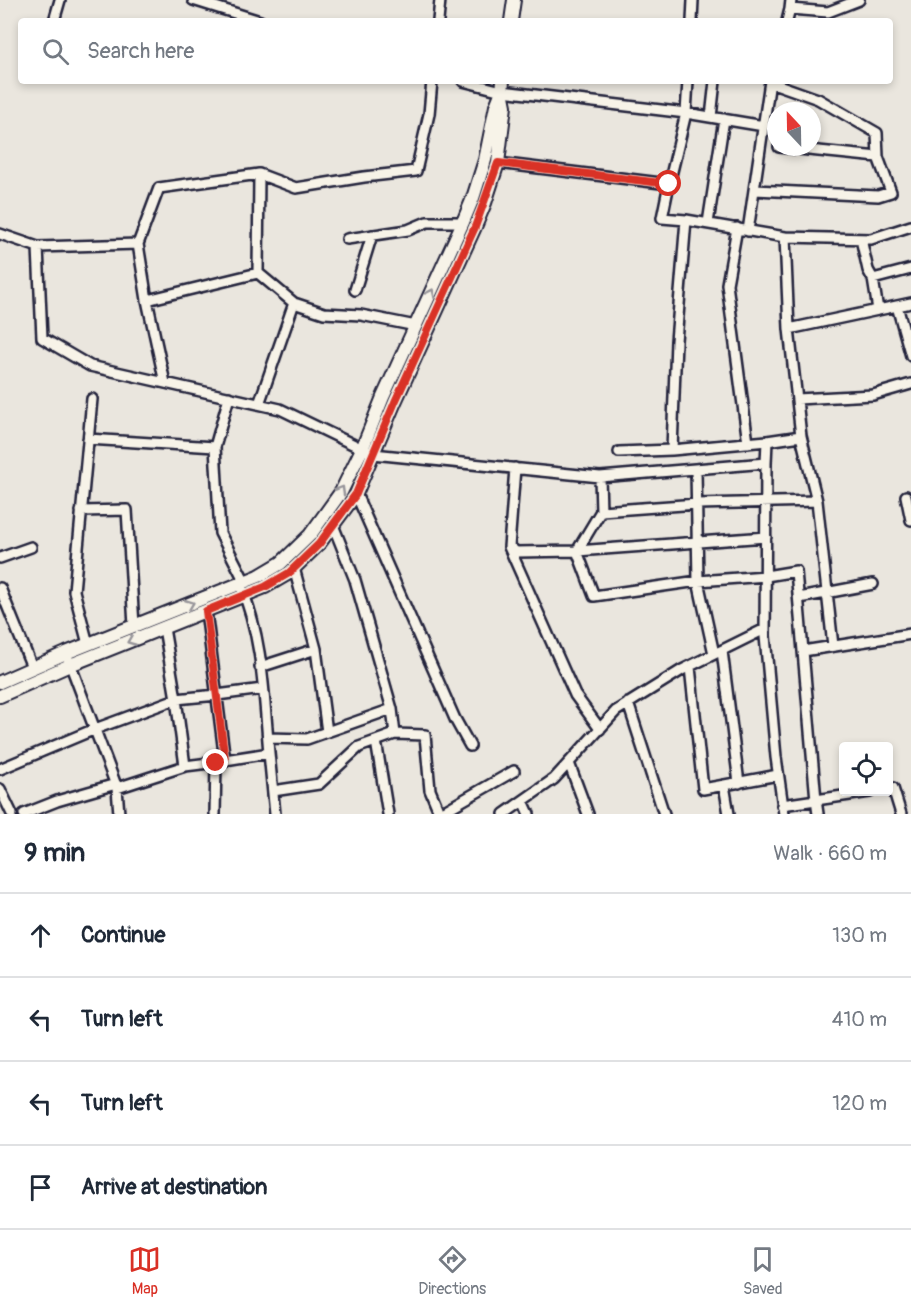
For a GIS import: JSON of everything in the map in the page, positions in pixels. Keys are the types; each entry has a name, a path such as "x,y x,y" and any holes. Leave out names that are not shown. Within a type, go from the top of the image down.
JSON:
{"main road":[{"path":"511,18 514,0"},
{"path":"389,399 475,227 498,163 505,106 503,86"},
{"path":"0,696 68,659 88,644 244,587 265,587 289,573 319,544 356,494 368,451 416,326 463,222 485,160 496,106 503,86"},
{"path":"0,682 32,667 68,659 164,628 206,611 281,562 310,535 368,451"}],"street":[{"path":"55,18 60,0"},
{"path":"193,0 250,18"},
{"path":"438,18 440,0"},
{"path":"692,18 693,0"},
{"path":"790,4 828,12 859,0"},
{"path":"165,383 147,300 138,244 159,188 259,174 296,188 416,171 429,114 432,84"},
{"path":"487,84 764,126"},
{"path":"688,84 686,113 662,218 784,237 871,239 911,226"},
{"path":"711,117 715,84"},
{"path":"748,231 770,84"},
{"path":"754,190 878,196 891,192 878,157 877,133 818,99 778,84"},
{"path":"708,224 724,120"},
{"path":"761,145 767,146"},
{"path":"821,151 878,157"},
{"path":"498,163 669,184"},
{"path":"258,273 259,174"},
{"path":"672,450 675,341 686,220"},
{"path":"347,239 408,230 427,222 463,222"},
{"path":"737,228 727,284 748,443"},
{"path":"0,234 38,247 138,244"},
{"path":"355,290 372,235"},
{"path":"784,237 789,329 801,436 817,501 833,646"},
{"path":"861,239 868,270 873,279 878,310"},
{"path":"38,247 42,338 90,366 280,409 368,451 600,477 766,464"},
{"path":"873,279 911,269"},
{"path":"147,300 258,273"},
{"path":"258,273 294,303 324,313 361,315 416,326"},
{"path":"259,404 294,303"},
{"path":"789,329 911,303"},
{"path":"897,306 911,356"},
{"path":"797,399 873,395 911,384"},
{"path":"229,397 215,447 220,533 244,587 258,644 275,814"},
{"path":"88,644 74,591 92,399"},
{"path":"619,452 672,450 801,436"},
{"path":"88,439 215,447"},
{"path":"767,441 765,629 783,810 816,800 843,796"},
{"path":"516,468 509,547 575,695 600,729"},
{"path":"696,470 698,581 718,652 739,783"},
{"path":"577,552 601,511 600,477"},
{"path":"356,494 455,719 470,746"},
{"path":"906,496 911,520"},
{"path":"601,511 697,504 817,501"},
{"path":"81,511 127,510 134,626"},
{"path":"333,525 356,580 392,709 395,734"},
{"path":"509,547 516,552 577,552 766,537"},
{"path":"0,558 31,547"},
{"path":"577,552 594,596 698,581 766,576 796,571 818,814"},
{"path":"294,568 316,649 327,732"},
{"path":"799,598 873,584"},
{"path":"0,588 3,603 32,667"},
{"path":"206,611 217,695 220,762 215,814"},
{"path":"164,628 185,766"},
{"path":"504,814 554,779 616,711 690,666 765,629"},
{"path":"803,651 911,634"},
{"path":"260,667 316,649"},
{"path":"68,659 117,786 119,814"},
{"path":"690,666 703,789 778,775"},
{"path":"0,768 176,699 263,689"},
{"path":"628,703 664,814"},
{"path":"268,738 307,739 392,709"},
{"path":"273,792 319,784 359,747 395,734 425,735 430,790 440,814 514,771"},
{"path":"376,741 388,814"},
{"path":"24,814 57,801 185,766 269,753"},
{"path":"569,763 588,814"},
{"path":"724,785 729,814"},
{"path":"893,788 901,814"},
{"path":"0,789 12,814"},
{"path":"523,801 529,814"}],"route":[{"path":"216,763 225,760 206,611 265,587 289,573 319,544 356,494 395,402 475,227 498,163 669,184"}]}
